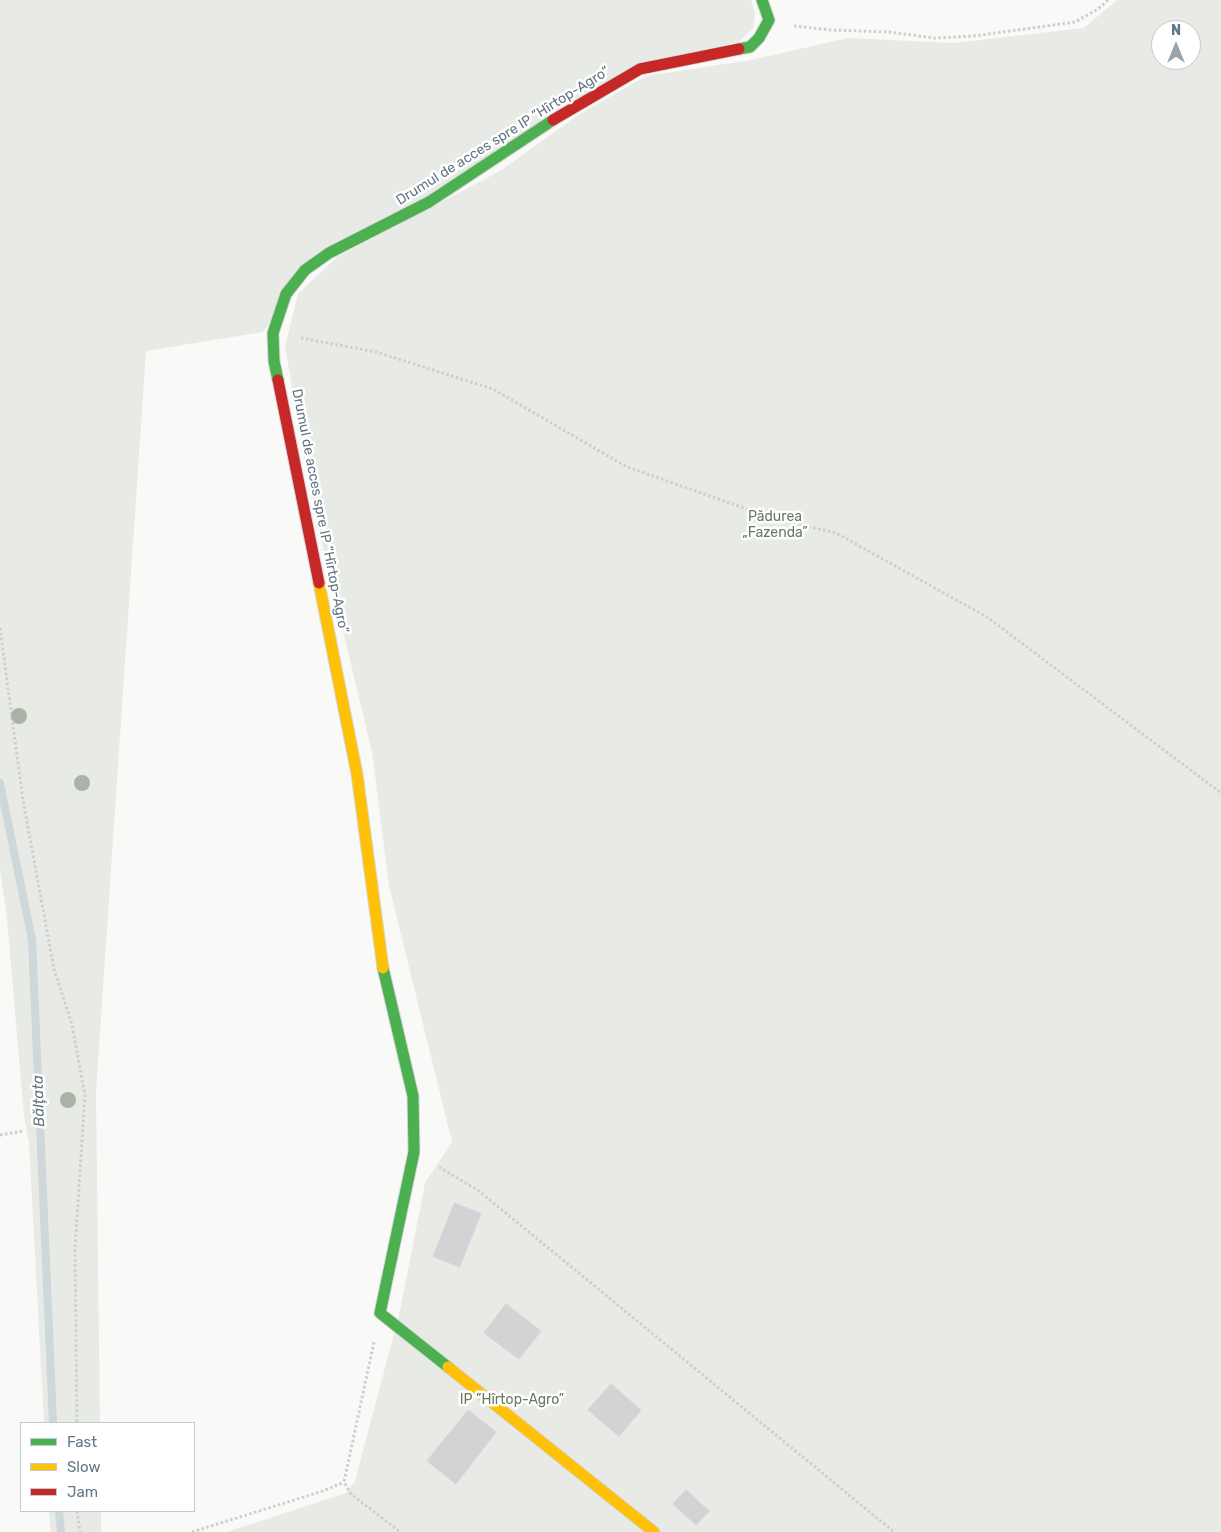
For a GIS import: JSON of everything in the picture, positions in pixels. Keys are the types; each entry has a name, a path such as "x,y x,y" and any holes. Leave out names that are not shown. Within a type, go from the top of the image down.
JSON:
{"street":[{"path":"762,0 769,20"},
{"name":"Drumul de acces spre IP ”Hîrtop-Agro”","path":"380,1314 414,1152 413,1096 383,968 357,774 274,361 273,333 286,294 305,270 329,253 429,202 543,126 640,69 750,47 759,38 769,20"},
{"path":"380,1314 654,1532"}],"path":[{"path":"769,20 811,29 889,32 934,38 974,36 1075,22 1098,9 1108,0"},
{"path":"273,333 376,352 493,389 627,467 770,516 836,533 987,617 1221,793"},
{"path":"0,628 27,818 54,968 72,1025 85,1096 75,1248 78,1422"},
{"path":"0,1135 24,1131"},
{"path":"414,1152 479,1191 894,1532"},
{"path":"380,1314 344,1482 351,1494 400,1532"},
{"path":"192,1532 323,1491 344,1482"},
{"path":"77,1512 80,1532"}],"green space":[{"path":"0,0 751,0 755,13 753,29 738,42 637,64 428,196 328,246 263,332 146,351 96,1092 100,1422 44,1422 29,1143 24,1116 7,919 0,869"},
{"name":"Pădurea „Fazenda”","path":"1117,0 1221,0 1221,1532 227,1532 346,1493 355,1481 400,1311 425,1183 452,1142 389,886 372,752 310,493 285,346 298,294 337,257 500,171 578,115 646,76 751,60 848,38 953,43 1084,28"},
{"path":"49,1512 101,1512 101,1532 51,1532"}],"building":[{"path":"454,1202 482,1213 460,1268 432,1257"},
{"path":"506,1303 542,1331 519,1360 483,1333"},
{"path":"611,1383 642,1410 619,1437 587,1410"},
{"path":"468,1409 497,1432 456,1485 426,1461"},
{"path":"686,1489 710,1511 696,1526 672,1504"}],"waterway":[{"name":"Bălţata","path":"0,783 32,940 53,1422"},
{"name":"Bălţata","path":"59,1512 61,1532"}],"traffic: fast":[{"path":"739,49 750,47 759,38 769,20 762,0"},
{"path":"278,380 274,361 273,333 286,294 305,270 329,253 429,202 553,120"},
{"path":"383,968 413,1096 414,1152 380,1313 448,1367"}],"traffic: slow":[{"path":"319,583 357,774 383,968"},
{"path":"448,1367 654,1532"}],"traffic: jam":[{"path":"553,120 640,69 739,49"},
{"path":"278,380 319,583"}],"park label":[{"name":"IP ”Hîrtop-Agro”","path":"512,1400"}]}
